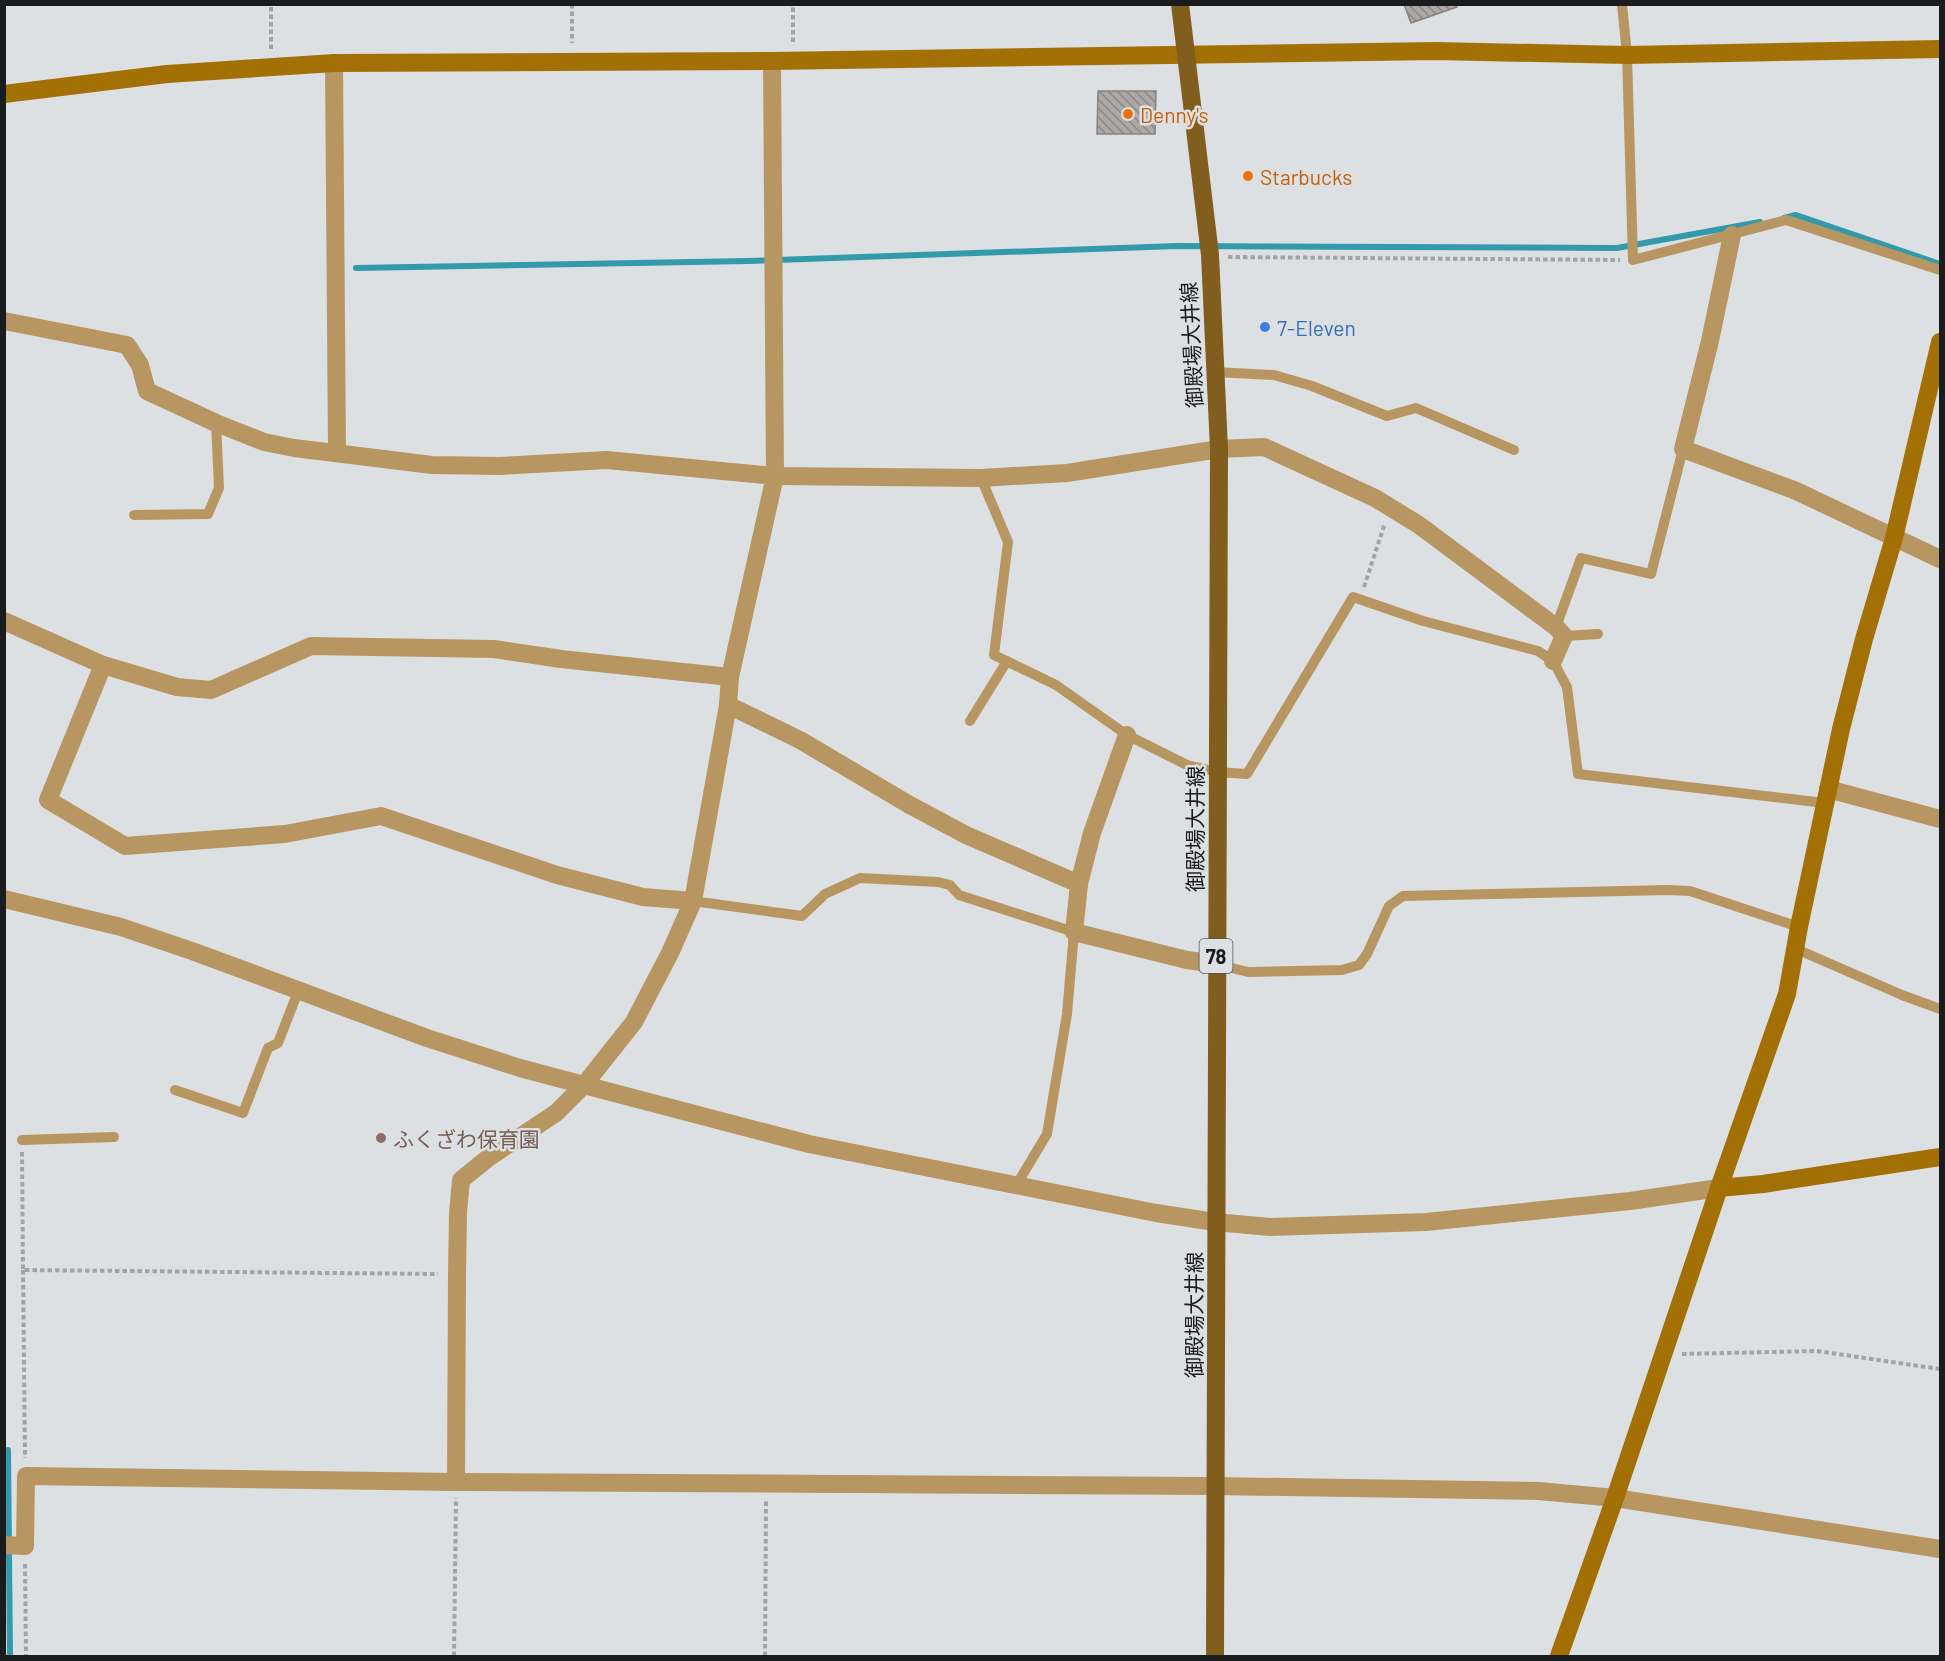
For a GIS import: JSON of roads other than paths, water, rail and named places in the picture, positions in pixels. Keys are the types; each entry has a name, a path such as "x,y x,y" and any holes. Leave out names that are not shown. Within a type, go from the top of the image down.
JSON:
{"main road":[{"name":"御殿場大井線","path":"1180,4 1210,256 1219,449 1215,1656"}],"street":[{"path":"4,94 167,74 334,63 793,61 1435,51 1627,55 1941,49"},
{"path":"456,1482 458,1213 461,1180 488,1158 556,1113 584,1085 634,1022 670,953 693,901 728,705 730,677 775,476 772,61"},
{"path":"334,63 337,453"},
{"path":"1732,235 1710,341 1683,449 1794,490 1941,559"},
{"path":"4,321 126,345 140,365 147,391 264,442 294,448 432,465 498,466 607,460 775,476 981,478 1067,473 1219,449 1264,447 1375,498 1419,525 1560,632 1553,661"},
{"path":"1559,1656 1616,1498 1786,994 1826,796 1864,639 1894,538 1941,342"},
{"path":"4,621 103,665 177,687 211,690 310,646 494,649 561,659 730,677"},
{"path":"103,665 48,800 125,846 285,834 381,816 557,875 643,897 693,901"},
{"path":"728,705 800,740 908,804 966,835 1079,884"},
{"path":"1128,735 1092,833 1079,884 1074,932 1187,960 1216,964"},
{"path":"1826,796 1941,819"},
{"path":"4,899 121,927 299,989 427,1038 520,1068 808,1144 1156,1213 1215,1222 1270,1227 1426,1222 1630,1201 1941,1157"},
{"path":"4,1545 25,1546 26,1476 1539,1491 1616,1498 1941,1549"}],"lane":[{"path":"1622,4 1627,55 1633,260 1786,220 1941,270"},
{"path":"1215,372 1274,375 1312,386 1387,416 1416,408 1514,450"},
{"path":"134,515 208,514 219,488 216,423"},
{"path":"1598,634 1560,632 1581,558 1651,574 1683,449"},
{"path":"981,478 1008,543 994,655 1056,685 1128,735 1187,765 1217,772 1247,774 1353,597 1423,621 1538,651 1553,661 1567,687 1578,774 1826,796"},
{"path":"970,721 1007,661"},
{"path":"693,901 802,916 825,894 860,878 938,882 950,885 959,895 1074,932 1067,1014 1047,1134 1017,1184"},
{"path":"1216,964 1248,972 1342,970 1359,965 1367,954 1389,906 1403,896 1690,891 1798,927"},
{"path":"1794,948 1902,995 1941,1009"},
{"path":"175,1090 243,1113 268,1048 278,1043 299,989"},
{"path":"22,1140 114,1137"}],"waterway":[{"path":"1784,218 1796,215 1940,264"},
{"path":"356,268 748,261 1177,246 1617,248 1760,222"},
{"path":"8,1450 10,1656"}],"place":[{"name":"Denny's","path":"1128,114"},
{"name":"Starbucks","path":"1248,176"},
{"name":"7-Eleven","path":"1265,327"},
{"name":"ふくざわ保育園","path":"381,1138"}]}
